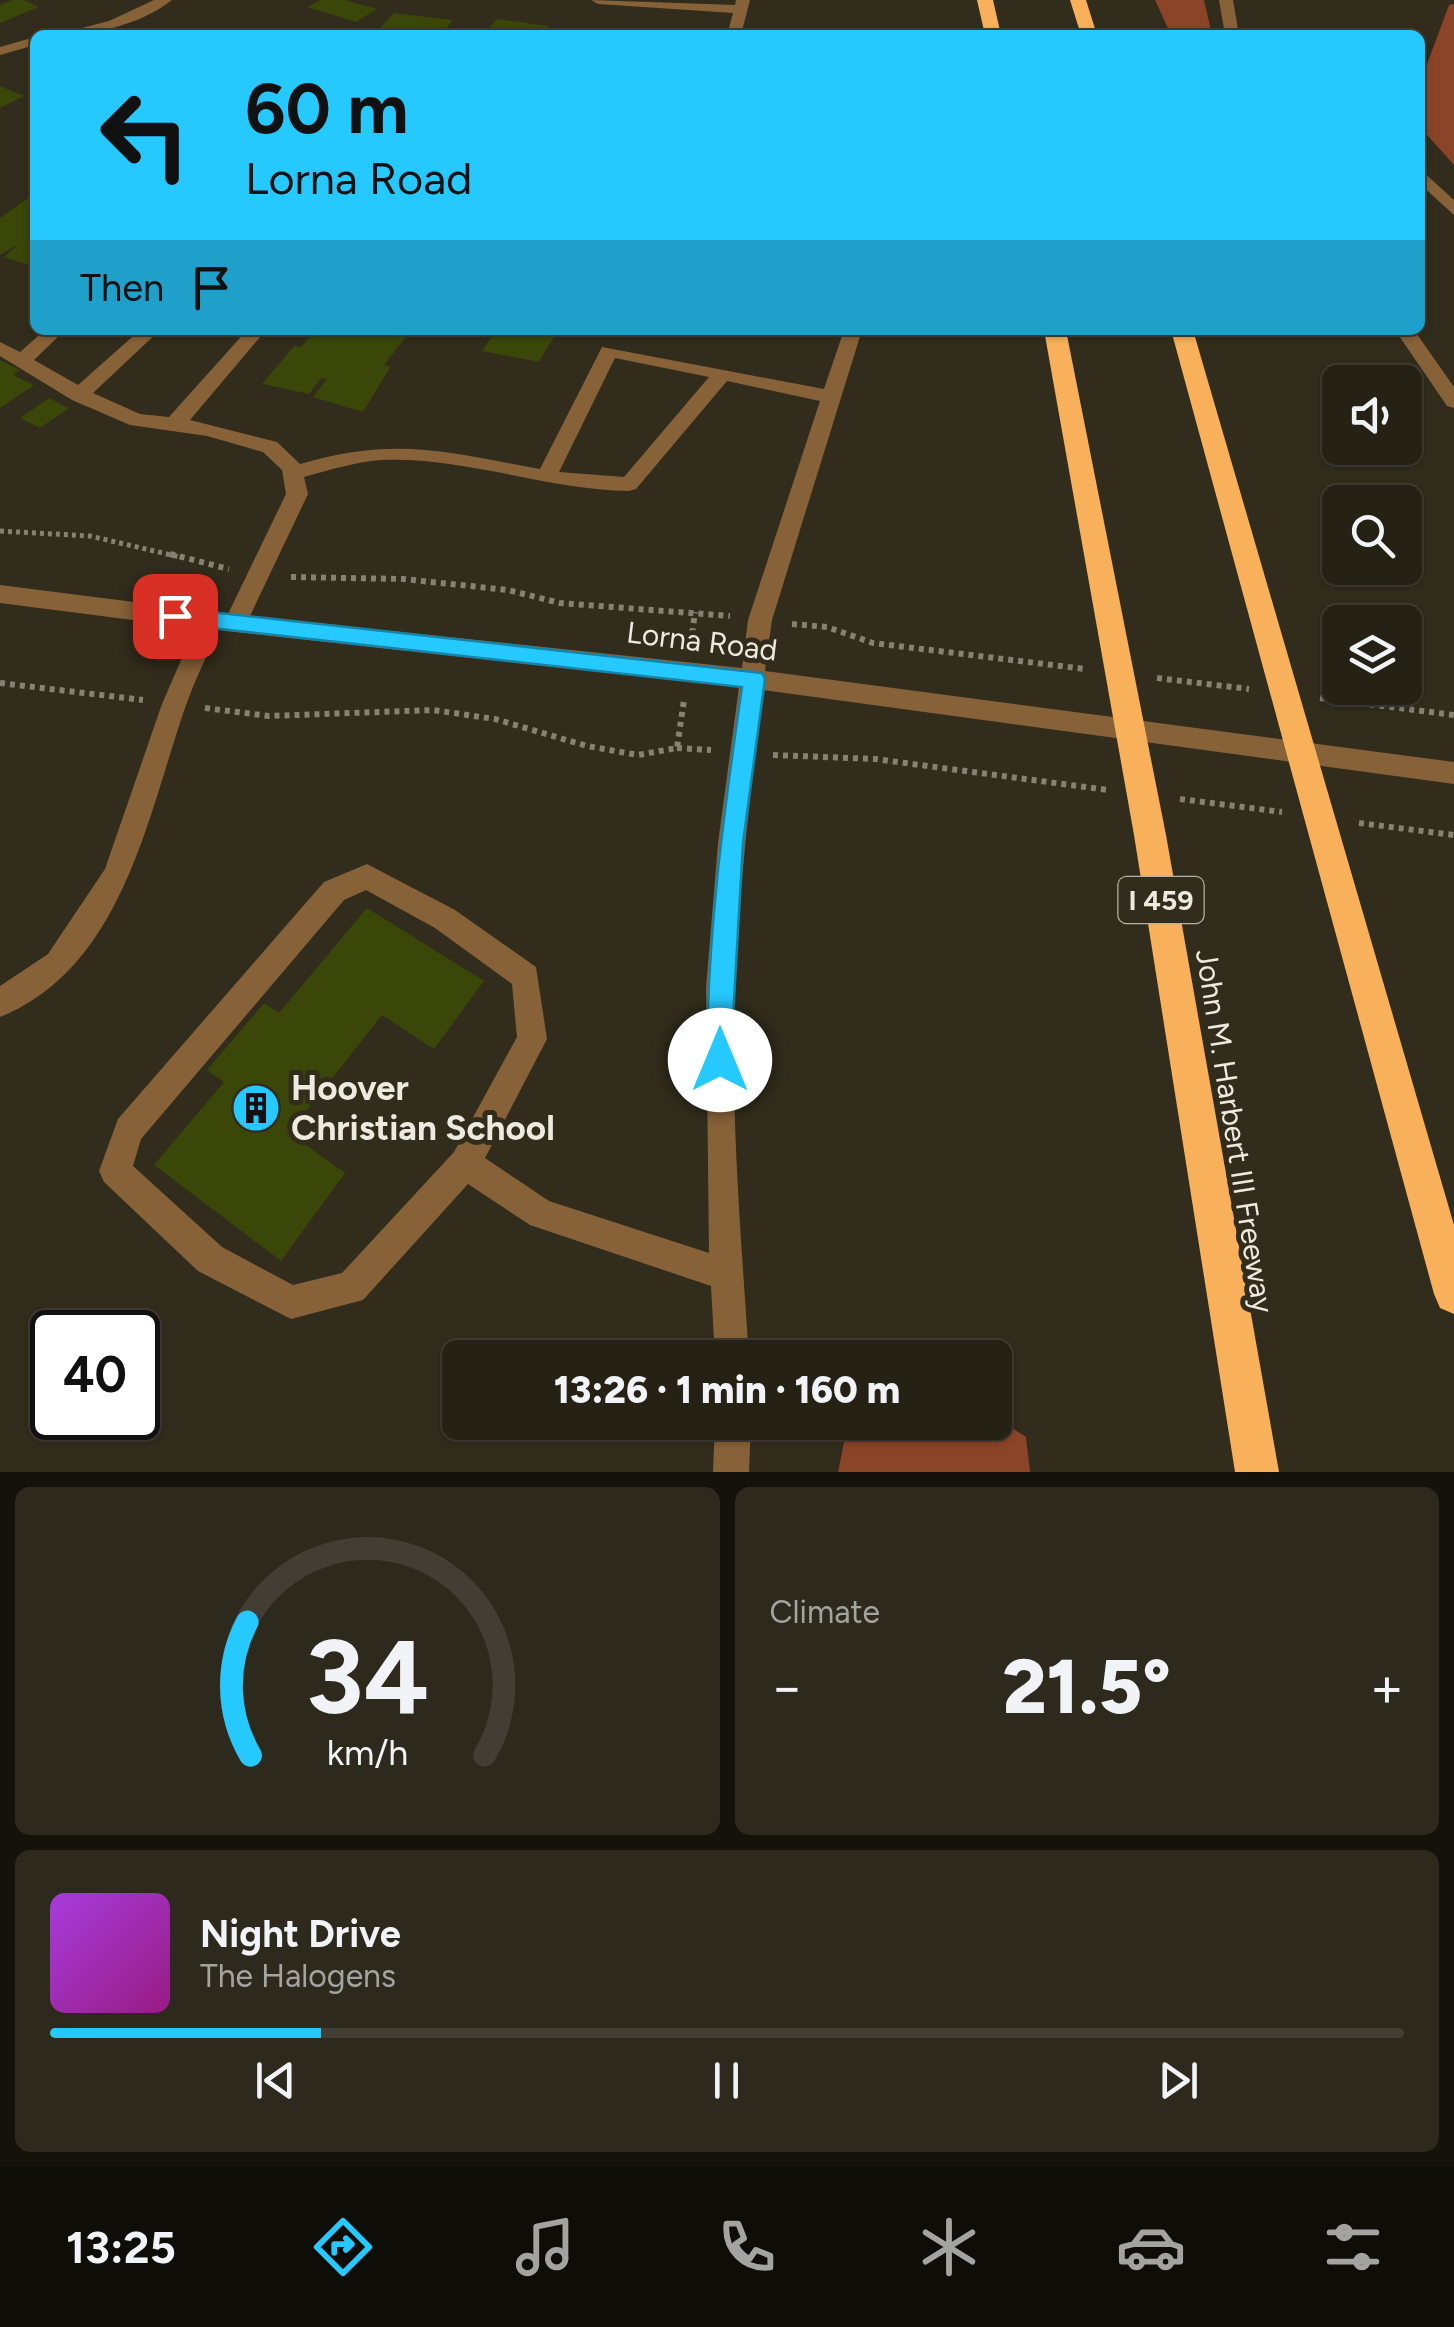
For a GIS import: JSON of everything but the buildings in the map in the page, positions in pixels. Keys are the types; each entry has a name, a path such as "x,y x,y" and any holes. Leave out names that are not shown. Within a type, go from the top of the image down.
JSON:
{"highway":[{"path":"985,0 992,30"},
{"path":"1078,0 1087,30"},
{"name":"John M. Harbert III Freeway","path":"1056,335 1150,835 1257,1472"},
{"path":"1183,335 1454,1294"}],"street":[{"path":"85,30 113,24 165,0"},
{"path":"598,0 741,4 735,30"},
{"path":"1226,0 1231,30"},
{"path":"0,51 30,42"},
{"path":"1425,179 1454,210"},
{"path":"23,359 50,335"},
{"path":"79,395 145,335"},
{"path":"174,425 253,335"},
{"path":"732,1340 721,1168 720,988 731,843 760,620 851,335"},
{"path":"1408,335 1454,400"},
{"path":"0,348 79,395 137,420 208,429 270,448 293,473 296,494 258,576 223,622 174,704 117,875 58,964 0,1003"},
{"path":"546,478 608,350 832,397"},
{"path":"293,473 341,459 390,453 591,486 629,484 723,374"},
{"name":"Lorna Road","path":"0,594 754,679 1454,773"},
{"path":"367,876 445,918 526,977 532,1039 465,1164 351,1288 291,1302 210,1258 115,1171 130,1130 155,1100 334,891 367,876"},
{"path":"465,1164 540,1214 730,1276"},
{"path":"731,1472 732,1440"}],"path":[{"path":"0,531 56,530 104,536 258,576 403,579 508,590 560,604 695,612 827,627 873,643 1105,672"},
{"path":"0,683 269,716 433,710 495,719 587,746 638,755 677,748 695,612"},
{"path":"1144,676 1260,691"},
{"path":"1318,698 1454,715"}],"shaded area":[{"path":"1155,0 1204,0 1211,30 1169,30"},
{"path":"1454,4 1454,165 1425,133 1425,70 1449,5"},
{"path":"1012,1428 1026,1437 1030,1472 838,1472 845,1440 1012,1440"}],"place":[{"name":"Hoover Christian School","path":"256,1108"}],"route":[{"path":"175,616 754,679 731,843 720,988 720,1060"}]}
